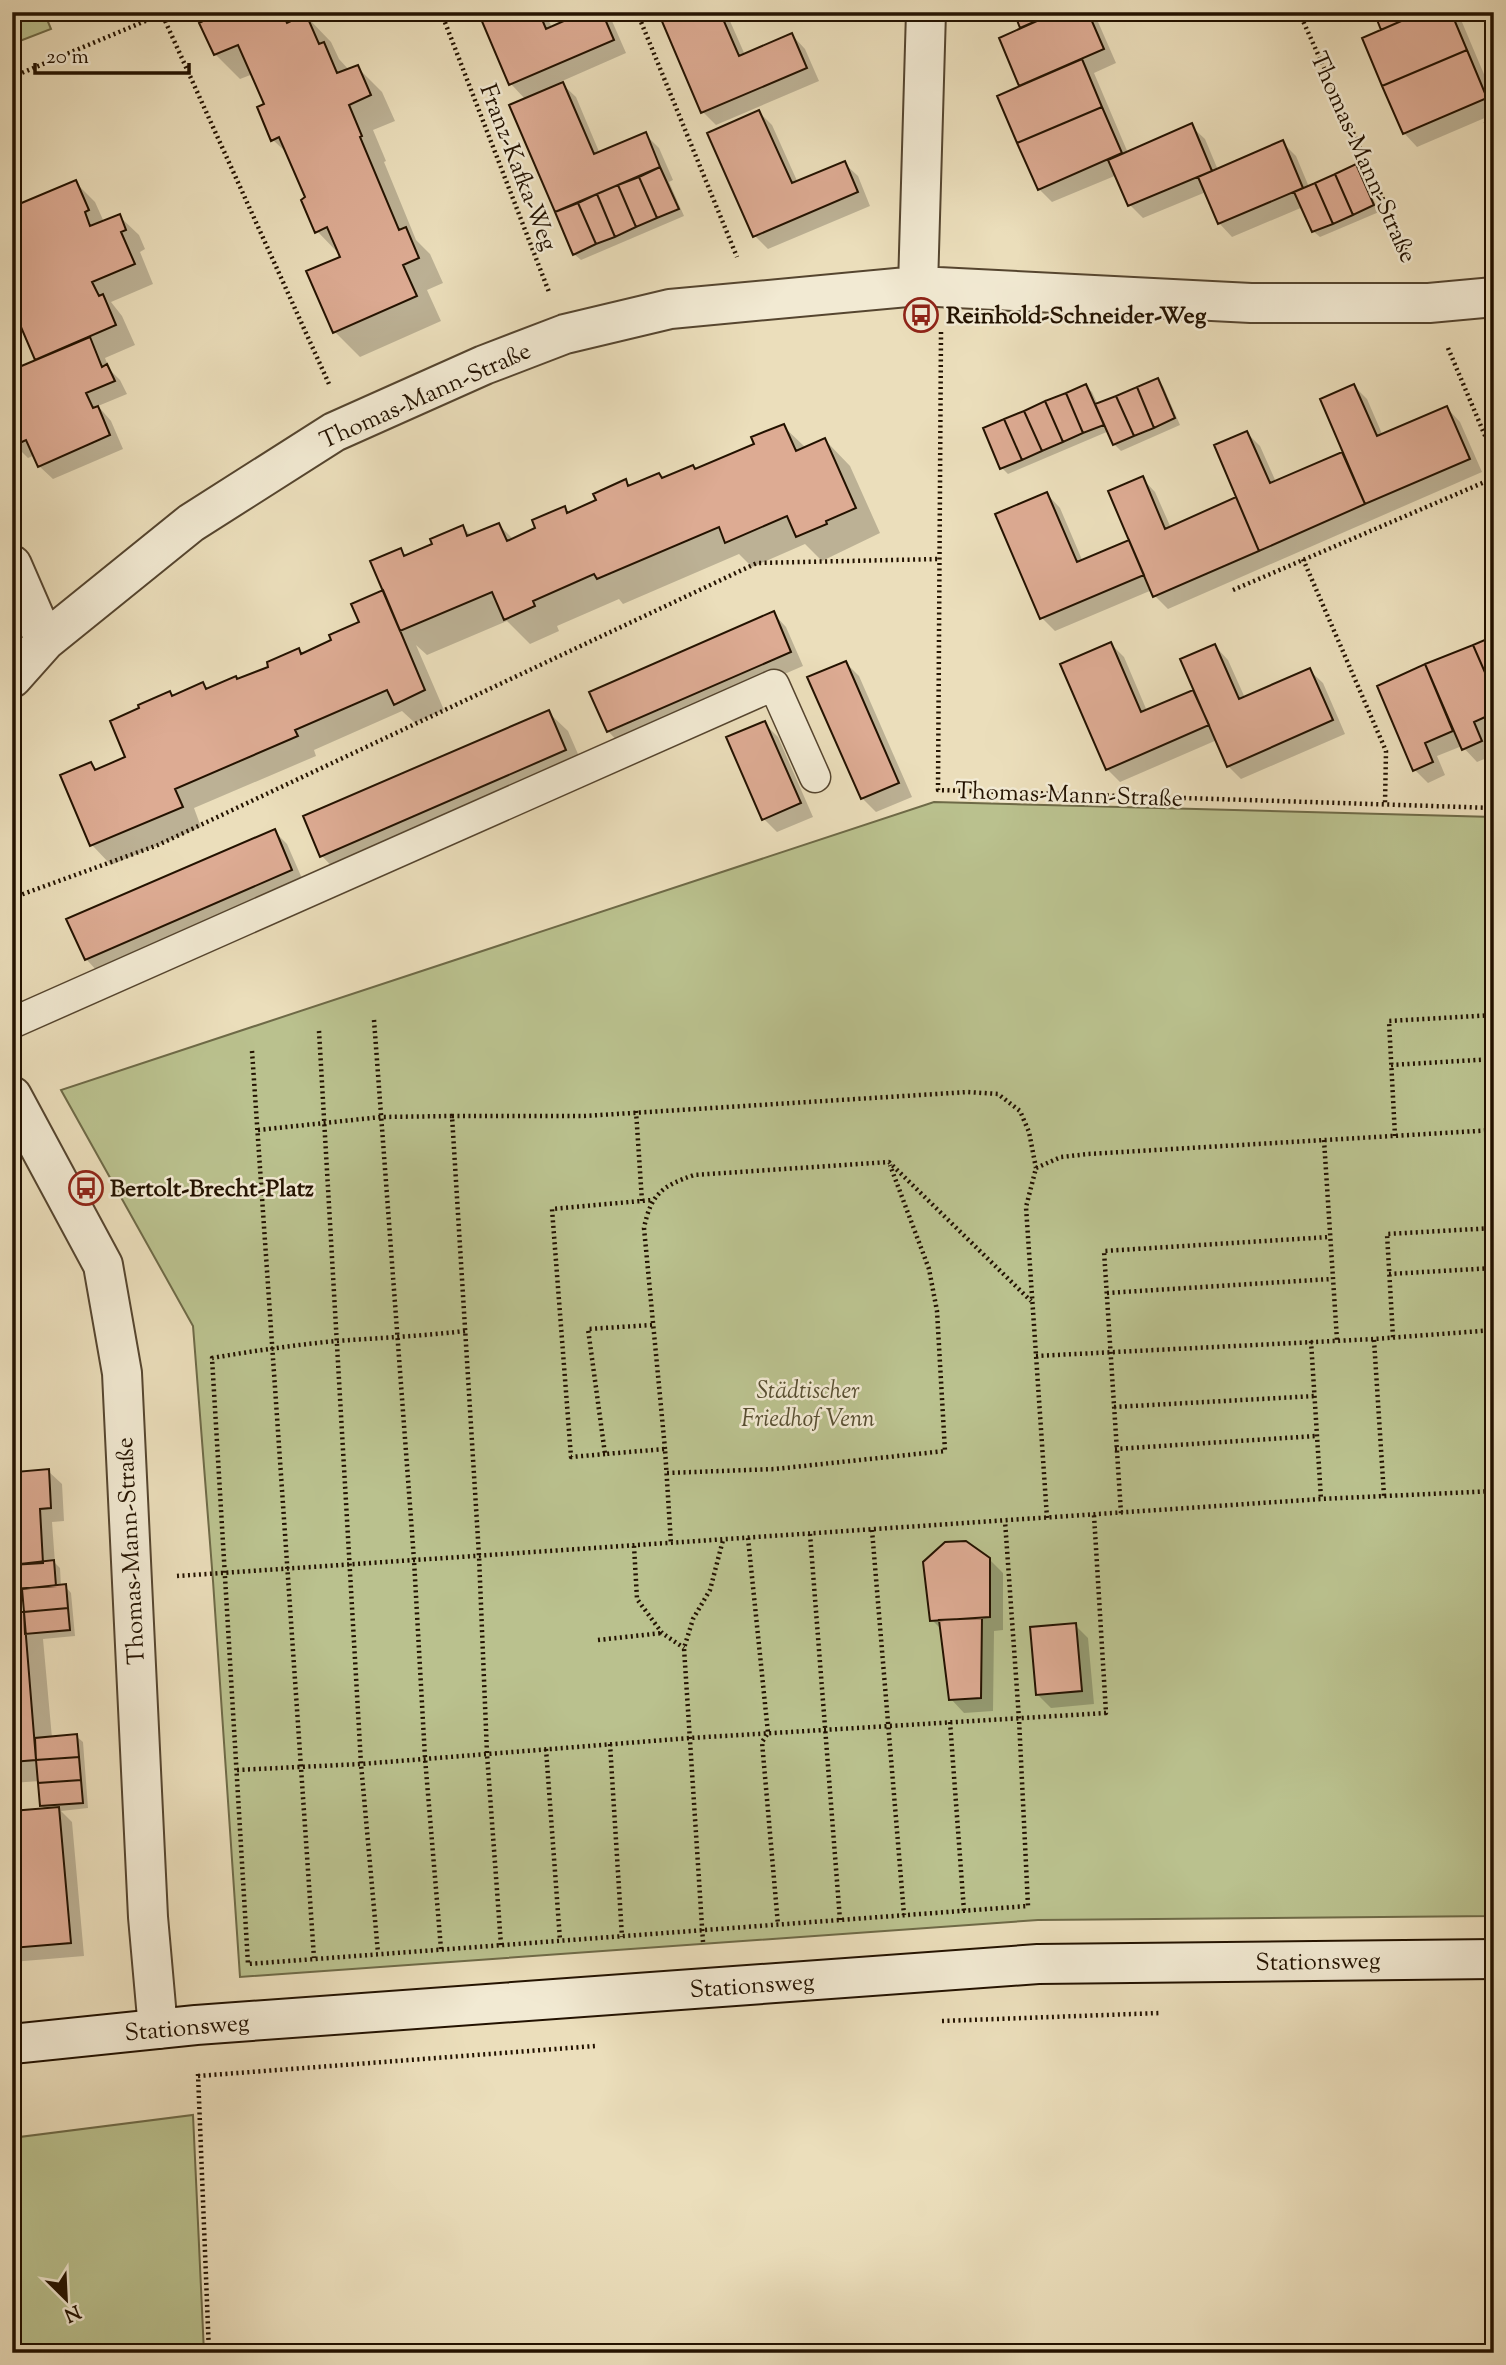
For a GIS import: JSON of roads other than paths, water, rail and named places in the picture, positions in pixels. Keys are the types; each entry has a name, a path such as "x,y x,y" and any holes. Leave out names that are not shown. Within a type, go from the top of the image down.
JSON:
{"street":[{"path":"926,12 930,287"},
{"name":"Thomas-Mann-Straße","path":"12,678 45,641 191,523 334,432 484,365 565,334 670,309 930,287 1251,303 1429,303 1494,297"},
{"path":"12,565 45,641"},
{"name":"Thomas-Mann-Straße","path":"12,1096 103,1265 122,1373 148,1917 158,2029"},
{"name":"Stationsweg","path":"12,2044 197,2025 1038,1964 1494,1959"}],"lane":[{"path":"12,1023 775,685 815,778"}],"place":[{"name":"Reinhold-Schneider-Weg","path":"921,315"},
{"name":"Bertolt-Brecht-Platz","path":"86,1188"}],"park label":[{"name":"Städtischer Friedhof Venn","path":"808,1404"}]}
